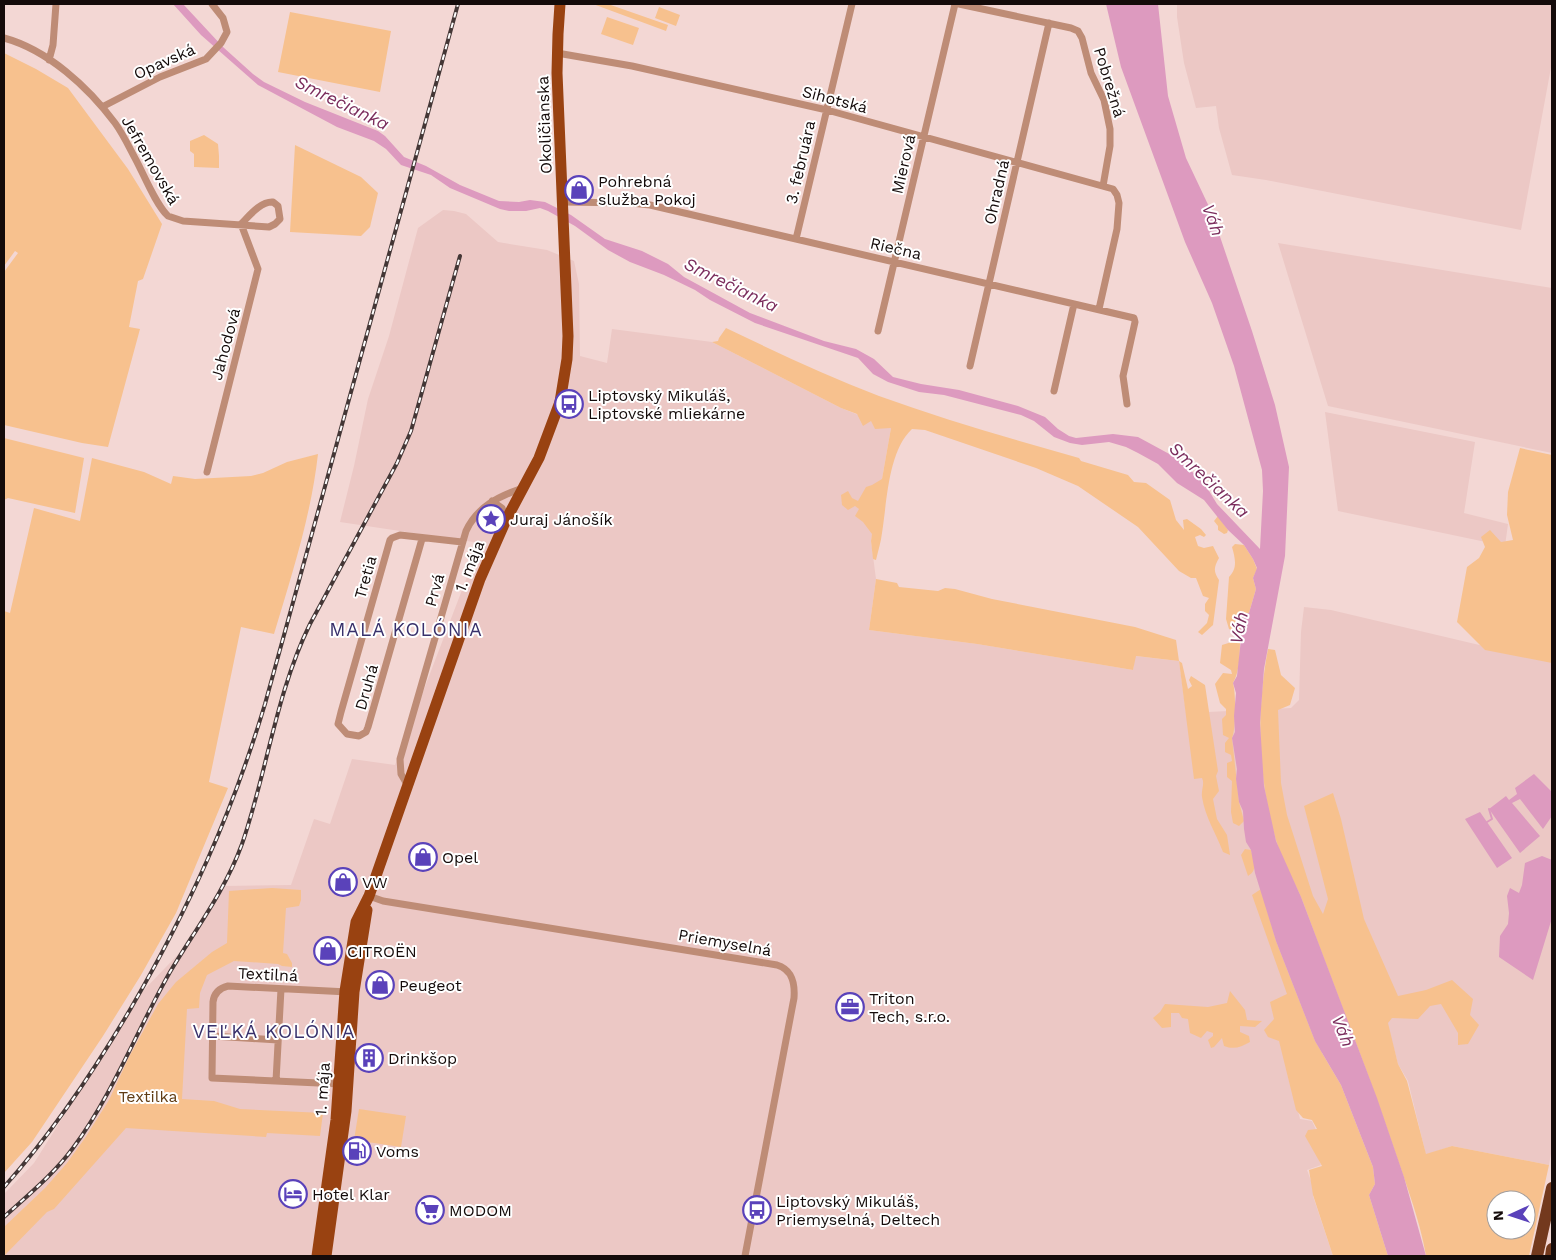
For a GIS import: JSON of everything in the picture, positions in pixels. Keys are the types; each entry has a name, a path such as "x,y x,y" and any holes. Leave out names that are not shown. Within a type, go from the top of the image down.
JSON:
{"highway":[{"path":"1542,1255 1552,1188"},
{"path":"1542,1255 1552,1250"}],"main road":[{"name":"Okoličianska","path":"560,4 557,53 565,244"},
{"name":"1. mája","path":"317,1256 340,1084 356,922 369,896 480,579 506,520 547,441 560,402 568,336 565,244"},
{"name":"1. mája","path":"326,1256 340,1166 346,1111 350,992"}],"street":[{"path":"49,60 53,45 56,4"},
{"name":"Opavská","path":"102,107 160,77 208,56 225,37 226,25 212,4"},
{"name":"3. februára","path":"796,239 852,4"},
{"name":"Mierová","path":"878,331 954,4"},
{"path":"959,4 1048,23"},
{"name":"Ohradná","path":"970,366 1048,23"},
{"name":"Pobrežná","path":"1048,23 1078,31 1082,38 1091,73 1104,100 1111,142 1103,186"},
{"name":"Jefremovská","path":"4,38 23,45 49,60 73,78 102,107 118,128 168,216 183,221 272,226 280,218 280,209 276,203 266,202 241,224"},
{"name":"Sihotská","path":"557,53 641,68 827,110 1103,186"},
{"path":"1099,309 1117,229 1120,203 1116,191 1103,186"},
{"name":"Riečna","path":"563,204 631,203 650,205 1134,318 1135,322 1123,376 1127,404"},
{"name":"Jahodová","path":"207,472 258,271 258,265 241,224"},
{"path":"1054,391 1074,304"},
{"name":"Prvá","path":"408,786 401,774 400,759 462,542 471,521 481,510 492,502 524,488"},
{"path":"492,502 502,508 506,520"},
{"name":"Tretia","path":"368,727 366,732 359,736 347,734 338,724 392,538 400,535 422,539"},
{"path":"422,539 462,542"},
{"name":"Druhá","path":"368,727 422,539"},
{"name":"Priemyselná","path":"369,896 382,901 778,964 788,971 794,982 794,998 745,1256"},
{"name":"Textilná","path":"340,1084 212,1078 213,998 218,990 228,986 350,992"},
{"path":"276,1080 281,988"},
{"path":"213,1036 278,1040"}],"shaded area":[{"path":"1177,4 1552,4 1552,62 1521,230 1232,175 1219,128 1216,106 1196,108 1184,63 1177,17"},
{"path":"443,210 466,214 498,242 547,250 574,261 579,284 580,356 607,363 612,329 712,342 841,408 891,428 871,541 876,579 869,630 977,644 1133,670 1135,656 1179,661 1186,713 1291,708 1299,700 1301,632 1304,607 1331,610 1552,662 1552,1147 1549,1165 1452,1146 1426,1155 1408,1081 1398,1064 1387,1023 1287,1069 1300,1119 1312,1121 1317,1132 1310,1135 1321,1165 1307,1170 1316,1194 1313,1196 1333,1256 4,1256 4,1194 34,1163 142,992 190,942 225,886 291,885 314,819 330,824 352,759 395,765 480,543 340,522 368,399 389,336 418,228"},
{"path":"1278,243 1552,288 1552,453 1328,406"},
{"path":"1325,412 1475,442 1464,513 1508,524 1505,546 1338,511"}],"green space":[{"path":"593,4 608,4 668,25 666,31"},
{"path":"659,7 680,15 676,26 655,18"},
{"path":"290,12 391,31 380,92 278,72"},
{"path":"607,17 639,28 633,45 601,34"},
{"path":"4,53 68,88 128,169 162,224 143,279 138,281 129,327 140,329 108,447 4,425 4,272 18,253 15,251 4,266"},
{"path":"204,135 218,144 219,168 194,167 194,154 190,151 190,141"},
{"path":"295,145 361,177 378,193 370,227 361,236 290,232"},
{"path":"726,328 821,372 879,396 954,421 1079,458 1081,461 1128,475 1134,482 1146,483 1170,500 1176,520 1184,530 1183,520 1187,519 1201,529 1206,535 1204,537 1200,535 1195,537 1198,546 1204,548 1213,546 1219,558 1215,569 1219,580 1213,625 1202,635 1198,632 1207,623 1209,615 1205,611 1205,604 1209,598 1203,596 1196,578 1191,578 1179,571 1138,527 1078,486 1036,468 925,430 912,429 898,450 890,478 880,543 876,560 873,559 872,534 863,522 855,516 859,509 855,506 848,510 842,505 841,495 848,491 852,498 858,501 866,487 882,479 891,428 875,429 871,421 863,426 857,414 841,408 712,342 718,341"},
{"path":"4,438 84,458 75,513 8,498 4,500"},
{"path":"1520,448 1552,455 1552,663 1485,650 1457,622 1467,567 1479,558 1485,547 1481,537 1490,530 1501,542 1513,540 1507,515 1508,492"},
{"path":"318,454 306,522 274,634 241,627 209,782 228,788 176,913 141,975 103,1036 32,1142 4,1173 4,611 10,613 34,508 80,521 92,458 144,472 171,484 173,476 195,479 251,476 263,473 287,462"},
{"path":"1218,516 1228,530 1227,533 1224,534 1218,530 1218,526 1214,521"},
{"path":"1235,544 1244,545 1257,569 1253,578 1256,589 1249,613 1243,614 1241,623 1238,667 1233,683 1235,711 1232,738 1239,802 1244,821 1239,826 1233,823 1231,812 1232,781 1227,777 1227,763 1232,761 1231,755 1225,752 1225,743 1229,738 1223,735 1222,719 1226,715 1226,709 1220,703 1215,684 1223,673 1232,674 1231,670 1220,663 1222,645 1235,641 1235,632 1229,629 1226,619 1229,577 1235,566 1232,547"},
{"path":"876,579 897,583 899,587 938,591 945,588 955,589 992,599 1135,627 1176,640 1179,661 1136,656 1133,670 977,644 869,630"},
{"path":"1268,649 1275,650 1281,675 1295,688 1290,705 1278,710 1281,783 1287,815 1313,896 1323,914 1328,899 1304,806 1333,793 1341,819 1364,919 1398,996 1426,990 1452,980 1473,999 1470,1015 1479,1025 1468,1044 1458,1045 1458,1033 1441,1004 1430,1006 1418,1019 1392,1018 1388,1023 1398,1064 1407,1081 1426,1154 1452,1146 1549,1165 1536,1224 1536,1190 1486,1190 1486,1240 1533,1240 1529,1256 1426,1256 1411,1198 1371,1082 1303,901 1276,840 1265,793 1262,769 1262,697"},
{"path":"1179,661 1182,663 1188,689 1192,686 1189,680 1191,676 1205,685 1218,771 1216,776 1219,791 1213,799 1217,819 1227,835 1230,855 1223,852 1206,811 1202,797 1202,778 1194,779"},
{"path":"1245,849 1251,850 1254,864 1253,871 1248,876 1241,855"},
{"name":"Textilka","path":"272,888 301,890 299,906 286,908 283,953 287,954 292,967 278,964 234,961 207,975 200,993 199,1008 187,1009 182,1099 214,1101 240,1109 323,1113 320,1136 267,1133 266,1137 126,1128 54,1209 47,1212 4,1256 4,1227 45,1188 67,1163 85,1138 109,1100 129,1057 158,1004 176,982 212,952 227,943 229,891"},
{"path":"1261,889 1276,941 1315,1041 1341,1085 1373,1167 1375,1184 1369,1195 1388,1256 1333,1256 1313,1195 1309,1170 1322,1166 1305,1136 1308,1130 1317,1129 1312,1120 1303,1118 1296,1110 1279,1041 1268,1037 1264,1030 1274,1019 1270,1002 1287,994 1252,895"},
{"path":"1230,991 1245,1010 1247,1020 1262,1021 1255,1027 1240,1026 1240,1032 1249,1036 1250,1042 1240,1047 1231,1048 1224,1046 1222,1038 1211,1048 1208,1040 1213,1036 1213,1033 1207,1031 1201,1038 1190,1033 1188,1019 1182,1018 1179,1013 1171,1013 1171,1027 1162,1028 1153,1018 1165,1004 1208,1007 1227,1003"},
{"path":"359,1109 406,1116 401,1147 354,1140"}],"water":[{"name":"Váh","path":"173,4 183,4 223,47 264,82 305,102 378,131 404,157 426,166 460,185 499,201 519,202 530,200 545,202 571,215 605,239 642,251 668,264 684,277 750,313 824,341 856,349 874,359 893,377 959,390 1018,406 1045,417 1058,429 1076,438 1113,434 1138,437 1173,456 1203,481 1217,504 1260,549 1263,491 1262,470 1234,366 1212,303 1185,242 1121,67 1106,4 1158,4 1168,96 1186,158 1212,213 1252,331 1275,405 1289,467 1285,556 1264,669 1260,723 1264,786 1276,841 1301,897 1377,1098 1404,1177 1426,1256 1388,1256 1369,1195 1375,1184 1373,1167 1341,1085 1315,1041 1276,941 1255,873 1251,850 1246,842 1243,811 1239,802 1236,779 1237,769 1232,738 1235,732 1236,693 1233,683 1237,676 1241,639 1240,626 1243,614 1249,613 1256,589 1253,578 1257,568 1244,545 1228,530 1204,500 1177,483 1158,464 1126,447 1109,442 1082,445 1070,443 1054,437 1034,421 1021,415 944,395 919,392 888,382 873,374 858,358 755,323 710,300 695,290 664,275 630,262 608,250 575,226 548,211 540,208 526,211 500,209 450,188 431,175 401,165 386,149 374,141 337,127 258,85 201,35"},
{"path":"1534,774 1552,792 1552,816 1543,829 1520,799 1512,803 1540,836 1520,853 1489,809 1506,796 1509,800 1517,794 1515,788"},
{"path":"1480,812 1512,858 1497,868 1465,819"},
{"path":"1542,856 1552,860 1552,918 1533,980 1499,957 1500,936 1508,924 1507,896 1510,888 1519,893 1525,863"}],"waterway":[{"path":"1487,822 1492,819 1489,809"}],"railway":[{"path":"4,1187 39,1145 72,1100 131,1008 190,897 238,784 265,704 458,4"},
{"path":"4,1217 58,1167 87,1127 113,1084 170,972 227,878 242,844 251,817 280,705 298,650 310,624 397,463 411,431 460,256"}],"place":[{"name":"Pohrebná služba Pokoj","path":"579,190"},
{"name":"Liptovský Mikuláš, Liptovské mliekárne","path":"569,404"},
{"name":"Juraj Jánošík","path":"491,519"},
{"name":"Opel","path":"423,857"},
{"name":"VW","path":"343,882"},
{"name":"CITROËN","path":"328,951"},
{"name":"Peugeot","path":"380,985"},
{"name":"Triton Tech, s.r.o.","path":"850,1007"},
{"name":"Drinkšop","path":"369,1058"},
{"name":"Voms","path":"357,1151"},
{"name":"Hotel Klar","path":"293,1194"},
{"name":"MODOM","path":"430,1210"},
{"name":"Liptovský Mikuláš, Priemyselná, Deltech","path":"757,1210"}],"district":[{"name":"MALÁ KOLÓNIA","path":"406,629"},
{"name":"VEĽKÁ KOLÓNIA","path":"274,1031"}],"water label":[{"name":"Smrečianka","path":"342,103"},
{"name":"Smrečianka","path":"731,285"},
{"name":"Smrečianka","path":"1209,480"}]}
